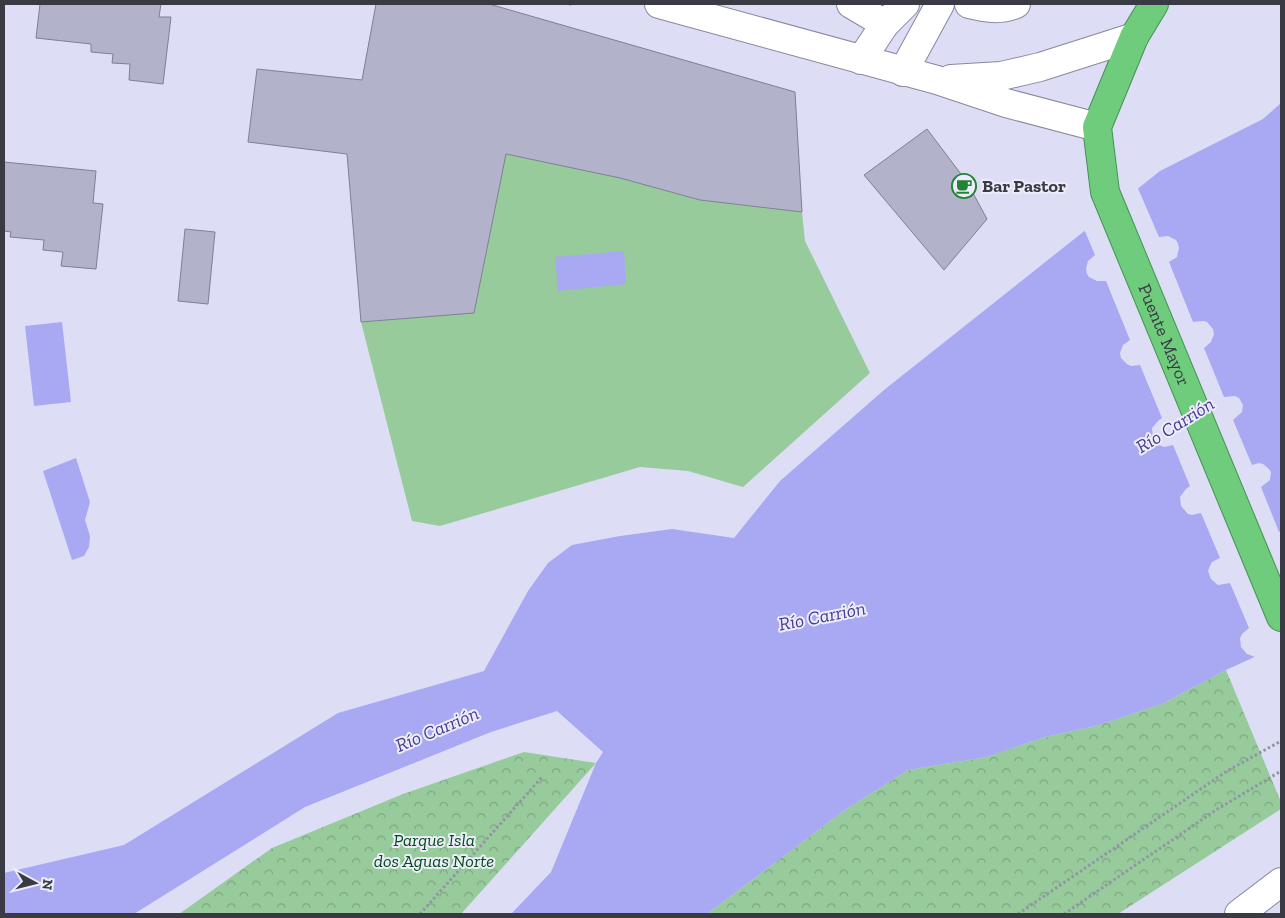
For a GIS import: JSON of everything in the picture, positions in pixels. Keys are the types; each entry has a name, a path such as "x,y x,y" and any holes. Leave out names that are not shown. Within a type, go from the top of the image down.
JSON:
{"highway":[{"path":"1097,127 1134,37 1154,4"},
{"name":"Puente Mayor","path":"1097,127 1106,192 1281,617"}],"street":[{"path":"659,4 937,80 1006,103 1097,127"},
{"path":"851,4 885,24"},
{"path":"861,60 885,24 905,4"},
{"path":"903,72 940,4"},
{"path":"969,4 986,9 1008,7 1016,4"},
{"path":"937,80 1001,76 1040,67 1134,37"},
{"path":"1239,914 1281,882"}],"path":[{"path":"1018,914 1227,771 1281,741"},
{"path":"1064,914 1216,810 1281,770"},
{"path":"420,914 543,776"}],"green space":[{"path":"472,146 620,178 700,200 802,212 805,241 870,373 743,487 688,471 640,467 440,526 412,521 361,322 474,313 499,187"},
{"path":"1226,670 1281,802 1281,809 1118,914 707,914 842,812 908,770 987,757 1045,737 1096,726 1162,704"},
{"name":"Parque Isla dos Aguas Norte","path":"524,752 596,763 461,914 179,914 272,848 403,794"}],"water":[{"name":"Río Carrión","path":"1281,103 1281,645 1226,670 1162,704 1096,726 1045,737 987,757 908,770 842,812 707,914 511,914 551,872 596,763 603,752 557,711 491,732 305,807 134,914 4,914 4,873 124,845 338,713 484,671 528,591 548,563 572,545 672,529 734,538 780,481 884,390 1160,171 1263,119"},
{"path":"624,251 626,284 558,291 555,257"},
{"path":"62,322 71,402 34,406 25,326"},
{"path":"76,458 90,502 85,520 90,536 89,547 84,556 72,560 43,471"}],"pier":[{"path":"1137,186 1159,237 1168,236 1176,240 1178,244 1177,257 1169,262 1193,322 1207,322 1213,329 1214,334 1211,342 1204,348 1224,397 1235,396 1239,398 1243,405 1242,412 1233,420 1252,465 1263,464 1271,472 1270,480 1261,487 1279,532 1281,531 1281,647 1261,657 1260,655 1255,657 1247,654 1241,647 1240,638 1249,628 1230,583 1218,585 1211,579 1208,571 1210,566 1212,562 1220,558 1201,513 1188,514 1181,506 1180,497 1190,486 1173,445 1164,447 1159,445 1153,438 1152,428 1162,418 1140,365 1131,366 1121,358 1120,353 1123,345 1130,340 1106,281 1097,281 1087,274 1088,261 1095,255 1084,229"}],"building":[{"path":"40,4 161,4 159,17 171,17 163,84 129,80 130,64 112,63 113,54 91,52 91,44 36,38"},
{"path":"376,4 489,4 795,92 802,212 700,200 620,178 506,154 474,313 361,322 347,154 248,142 257,69 362,80"},
{"path":"927,129 967,182 987,219 944,270 864,175"},
{"path":"4,162 96,171 93,203 103,204 96,269 61,266 63,252 43,250 44,240 10,237 11,232 4,231"},
{"path":"185,229 215,232 208,304 178,301"}],"place":[{"name":"Bar Pastor","path":"964,186"}]}
